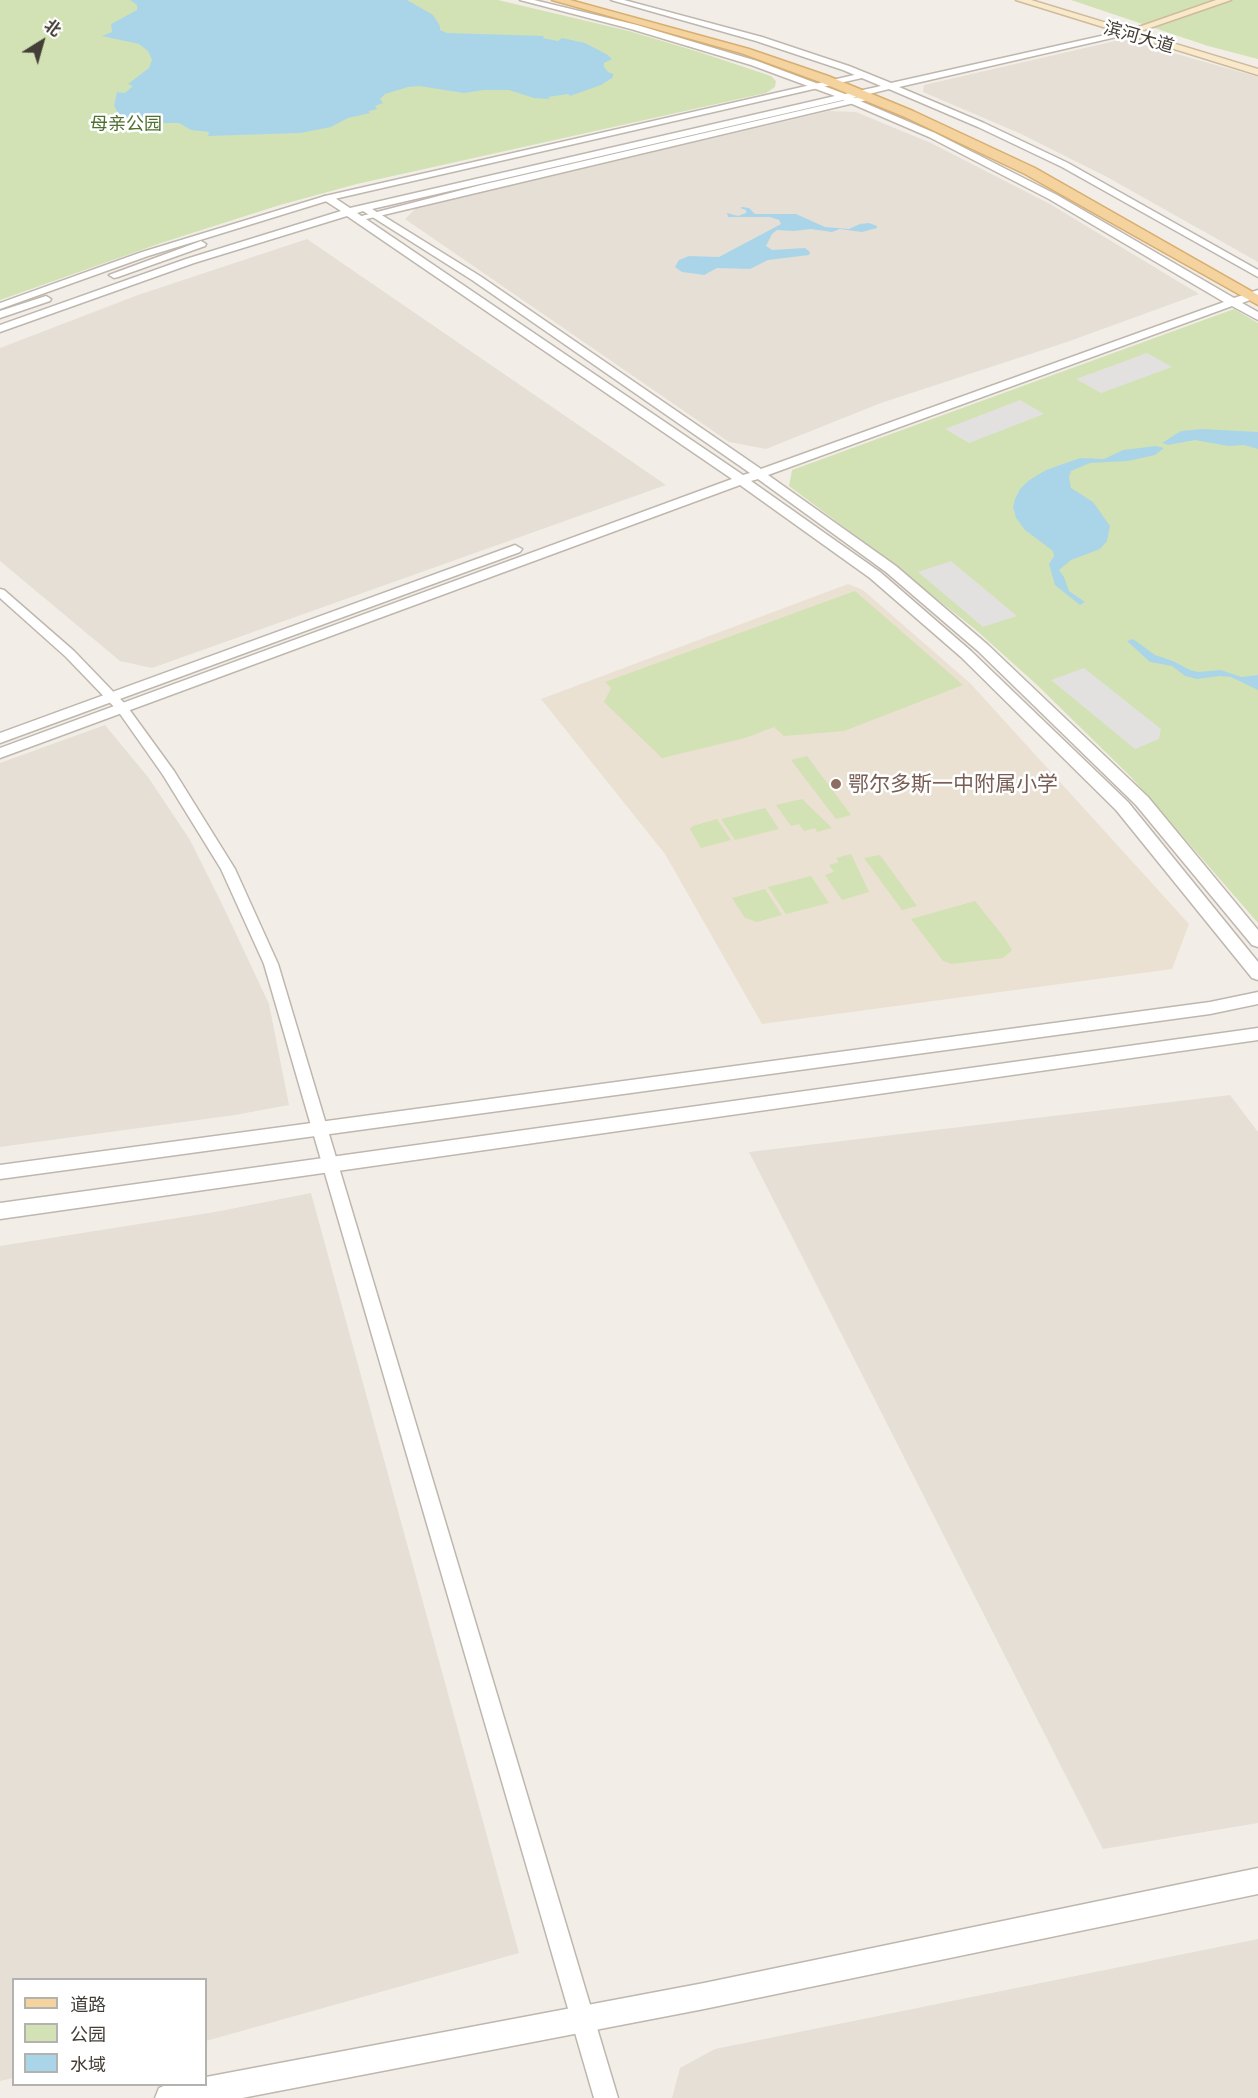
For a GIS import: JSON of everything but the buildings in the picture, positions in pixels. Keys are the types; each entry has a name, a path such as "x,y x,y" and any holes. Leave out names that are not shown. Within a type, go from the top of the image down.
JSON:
{"main road":[{"path":"557,0 692,35 856,87 1029,171 1230,296 1256,287"},
{"path":"581,0 714,34 967,126 1047,164 1256,287"},
{"name":"滨河大道","path":"1021,0 1258,72"},
{"name":"滨河大道","path":"1051,0 1258,65"},
{"path":"1138,29 1226,0"}],"street":[{"path":"524,0 689,42 816,86"},
{"path":"615,0 759,39 856,87"},
{"path":"0,306 155,250 856,87 1120,20"},
{"path":"0,329 350,206 856,87 1138,29"},
{"path":"0,315 175,253 350,206 816,86 856,87"},
{"path":"350,206 476,278 753,470 891,569 984,648 1142,801 1258,941"},
{"path":"350,206 874,575 966,654 1122,806 1258,974"},
{"path":"0,753 117,702 730,472 753,470 1230,296 1258,317"},
{"path":"0,738 117,702 741,481 753,470"},
{"path":"0,592 70,654 117,702 169,774 228,869 271,964 606,2098"},
{"path":"0,1172 1198,1009 1258,998"},
{"path":"0,1211 1258,1034"},
{"path":"169,2098 583,2019 1258,1881"}],"shaded area":[{"path":"1124,39 1258,77 1258,262 1107,177 1019,133 923,92 924,85"},
{"path":"829,111 856,112 931,143 1050,204 1199,294 1067,342 881,403 766,449 729,442 405,219 416,208"},
{"path":"307,239 666,485 152,668 120,661 0,561 0,348 138,295"},
{"path":"1147,353 1172,367 1101,393 1076,379"},
{"path":"1020,400 1044,414 969,443 945,429"},
{"path":"951,561 1017,616 983,627 918,572"},
{"name":"鄂尔多斯一中附属小学","path":"848,584 863,590 971,684 1189,924 1172,969 762,1024 665,854 541,699"},
{"path":"1084,668 1161,729 1159,739 1135,749 1051,680"},
{"path":"105,725 148,777 190,840 224,908 269,1004 289,1105 235,1115 0,1147 0,763"},
{"path":"1230,1095 1258,1132 1258,1823 1103,1849 749,1152"},
{"path":"311,1193 519,1953 207,2041 207,1978 12,1978 12,2078 0,2081 0,1246 215,1212"},
{"path":"1258,1939 1258,2098 672,2098 680,2068 715,2049"}],"green space":[{"name":"母亲公园","path":"0,0 498,0 629,31 771,76 776,81 775,87 766,93 357,184 280,205 161,243 0,300"},
{"path":"1071,0 1258,0 1258,59 1208,46"},
{"path":"1234,309 1258,323 1258,923 1131,777 1036,684 976,630 789,486 792,470"},
{"path":"855,591 963,685 844,731 784,736 774,727 745,738 662,758 604,702 611,688 605,682"},
{"path":"807,756 851,815 836,819 791,760"},
{"path":"802,799 832,828 817,832 815,828 804,831 799,824 791,826 776,805"},
{"path":"765,808 779,829 735,840 721,819"},
{"path":"717,819 731,840 701,848 690,829"},
{"path":"851,854 869,892 842,900 825,875 834,872 829,865 839,862 836,858"},
{"path":"880,855 917,906 902,910 864,858"},
{"path":"811,876 829,903 786,914 768,887"},
{"path":"765,889 782,915 757,922 745,918 732,898"},
{"path":"975,901 1012,950 1003,958 952,964 943,961 911,919"}],"water":[{"path":"130,0 407,0 433,15 440,30 447,33 544,36 543,38 558,41 562,38 585,43 612,59 604,63 604,67 608,72 614,74 601,85 570,96 568,94 548,97 550,99 534,98 509,90 464,93 419,86 408,87 385,94 380,99 383,103 375,106 377,109 369,111 370,113 348,118 331,127 300,133 208,136 209,132 191,130 179,123 155,123 139,118 134,121 119,114 114,106 117,92 125,93 133,86 128,84 149,68 152,60 148,51 139,44 102,36 112,32 111,24 137,10 137,5"},
{"path":"740,208 749,208 755,214 796,214 825,227 849,229 869,223 877,228 862,232 840,229 832,232 811,229 777,230 772,234 766,246 772,250 805,248 810,252 809,255 768,260 750,269 717,268 704,275 682,272 675,267 679,260 689,256 719,257 781,224 779,220 770,217 728,217 727,213 738,216 746,213 746,210"},
{"path":"1202,429 1258,432 1258,449 1244,445 1228,446 1195,440 1168,445 1162,443 1181,431"},
{"path":"1156,446 1164,448 1155,455 1128,461 1090,463 1071,471 1069,477 1071,488 1093,502 1110,526 1107,541 1100,549 1071,560 1059,570 1069,591 1085,602 1080,605 1055,585 1049,564 1054,556 1053,551 1025,530 1016,518 1013,507 1015,499 1020,489 1028,481 1046,470 1080,458 1104,459 1123,450"},
{"path":"1133,639 1155,655 1190,670 1198,672 1221,670 1241,677 1258,675 1258,690 1231,677 1197,679 1185,676 1172,666 1150,662 1127,641"}],"place":[{"name":"鄂尔多斯一中附属小学","path":"836,784"}]}
